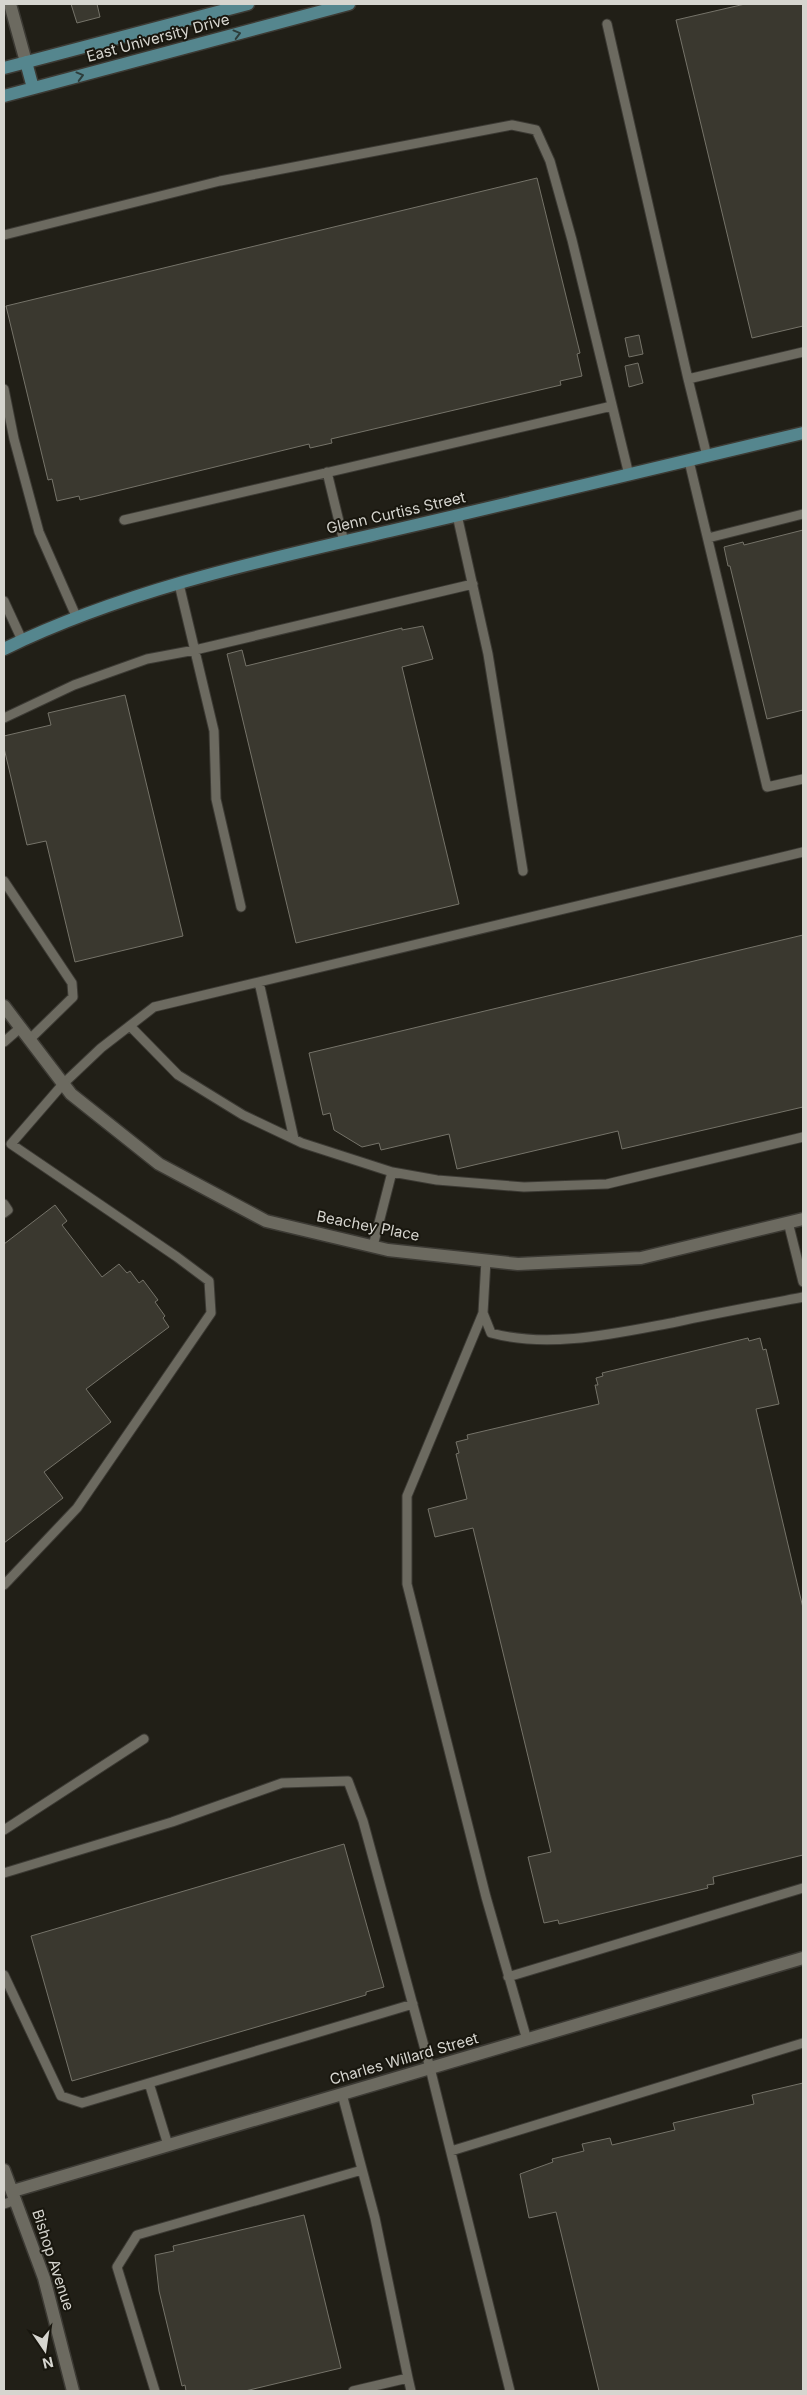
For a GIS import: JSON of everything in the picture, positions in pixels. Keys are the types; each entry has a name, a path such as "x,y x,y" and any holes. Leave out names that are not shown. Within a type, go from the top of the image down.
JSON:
{"street":[{"path":"10,4 33,88"},
{"name":"East University Drive","path":"4,68 248,4"},
{"name":"East University Drive","path":"4,96 350,4"},
{"name":"Glenn Curtiss Street","path":"4,649 76,616 179,584 344,542 803,433"},
{"name":"Beachey Place","path":"4,1006 71,1094 159,1164 266,1221 373,1246 518,1264 641,1258 803,1219"},
{"name":"Charles Willard Street","path":"11,2198 168,2146 803,1958"},
{"name":"Bishop Avenue","path":"4,2170 11,2198 44,2278 74,2391"}],"lane":[{"path":"607,24 707,456"},
{"path":"4,235 220,181 512,125 536,130 550,161 570,232 629,475"},
{"path":"688,379 803,352"},
{"path":"4,390 14,439 40,532 76,616"},
{"path":"124,520 612,406"},
{"path":"688,461 767,787 803,779"},
{"path":"327,472 344,542"},
{"path":"708,538 803,514"},
{"path":"457,515 488,654 523,870"},
{"path":"179,584 214,731 216,799 241,907"},
{"path":"4,718 83,682 147,659 195,650 473,584"},
{"path":"4,601 22,640"},
{"path":"4,1585 77,1508 211,1313 208,1281 178,1257 7,1146 63,1084 101,1048 154,1007 803,852"},
{"path":"4,881 72,983 73,997 29,1040"},
{"path":"259,982 294,1139"},
{"path":"130,1026 178,1075 243,1115 294,1139 392,1172 437,1180 524,1187 607,1184 803,1137"},
{"path":"4,1042 20,1028"},
{"path":"373,1246 392,1172"},
{"path":"4,1204 8,1210 4,1213"},
{"path":"788,1222 803,1282"},
{"path":"486,1260 483,1313 406,1496 407,1584 486,1897 528,2040"},
{"path":"483,1313 491,1333 511,1339 550,1339 610,1334 803,1297"},
{"path":"4,1830 144,1739"},
{"path":"4,1873 172,1822 282,1783 348,1781 363,1821 430,2068 510,2391"},
{"path":"508,1977 803,1888"},
{"path":"4,1975 61,2096 82,2102 412,2004"},
{"path":"451,2151 803,2043"},
{"path":"149,2083 168,2146"},
{"path":"342,2094 375,2218 411,2391"},
{"path":"155,2391 117,2267 137,2235 362,2170"},
{"path":"353,2391 408,2378"}],"building":[{"path":"71,4 97,4 100,17 77,23"},
{"path":"745,4 803,4 803,326 752,338 676,20"},
{"path":"537,178 580,353 577,354 582,376 560,381 561,385 331,439 332,443 310,448 309,444 80,500 79,496 57,501 52,479 48,480 6,306"},
{"path":"639,335 643,354 629,357 625,338"},
{"path":"638,363 643,383 629,387 625,366"},
{"path":"803,530 803,710 767,719 724,547 743,542 744,545"},
{"path":"423,626 433,659 402,667 459,904 296,943 227,654 242,650 246,666 402,628 402,630"},
{"path":"125,695 183,936 75,962 46,841 27,845 4,748 4,736 51,725 48,713"},
{"path":"803,935 803,1107 622,1149 618,1131 457,1169 449,1134 381,1150 379,1143 362,1147 334,1130 330,1113 323,1115 309,1053"},
{"path":"55,1205 67,1221 62,1225 102,1277 119,1264 127,1273 130,1271 139,1283 143,1280 158,1300 155,1302 165,1316 163,1318 169,1327 86,1389 111,1422 44,1472 63,1498 4,1543 4,1244"},
{"path":"748,1338 749,1341 760,1338 763,1350 766,1349 779,1404 756,1409 803,1608 803,1855 713,1877 714,1884 707,1885 708,1888 559,1924 558,1920 544,1923 528,1857 551,1852 473,1528 435,1537 428,1509 467,1499 456,1454 459,1453 456,1442 468,1439 467,1435 599,1404 595,1385 598,1385 596,1378 603,1376 602,1373"},
{"path":"344,1844 384,1987 366,1992 366,1995 72,2081 31,1936"},
{"path":"803,2083 803,2391 599,2391 556,2212 529,2218 520,2174 553,2162 552,2159 584,2151 582,2144 610,2138 612,2145 675,2130 673,2123 754,2104 752,2095"},
{"path":"304,2215 341,2368 245,2391 186,2391 185,2385 182,2386 159,2291 155,2255 174,2251 173,2246"}]}
